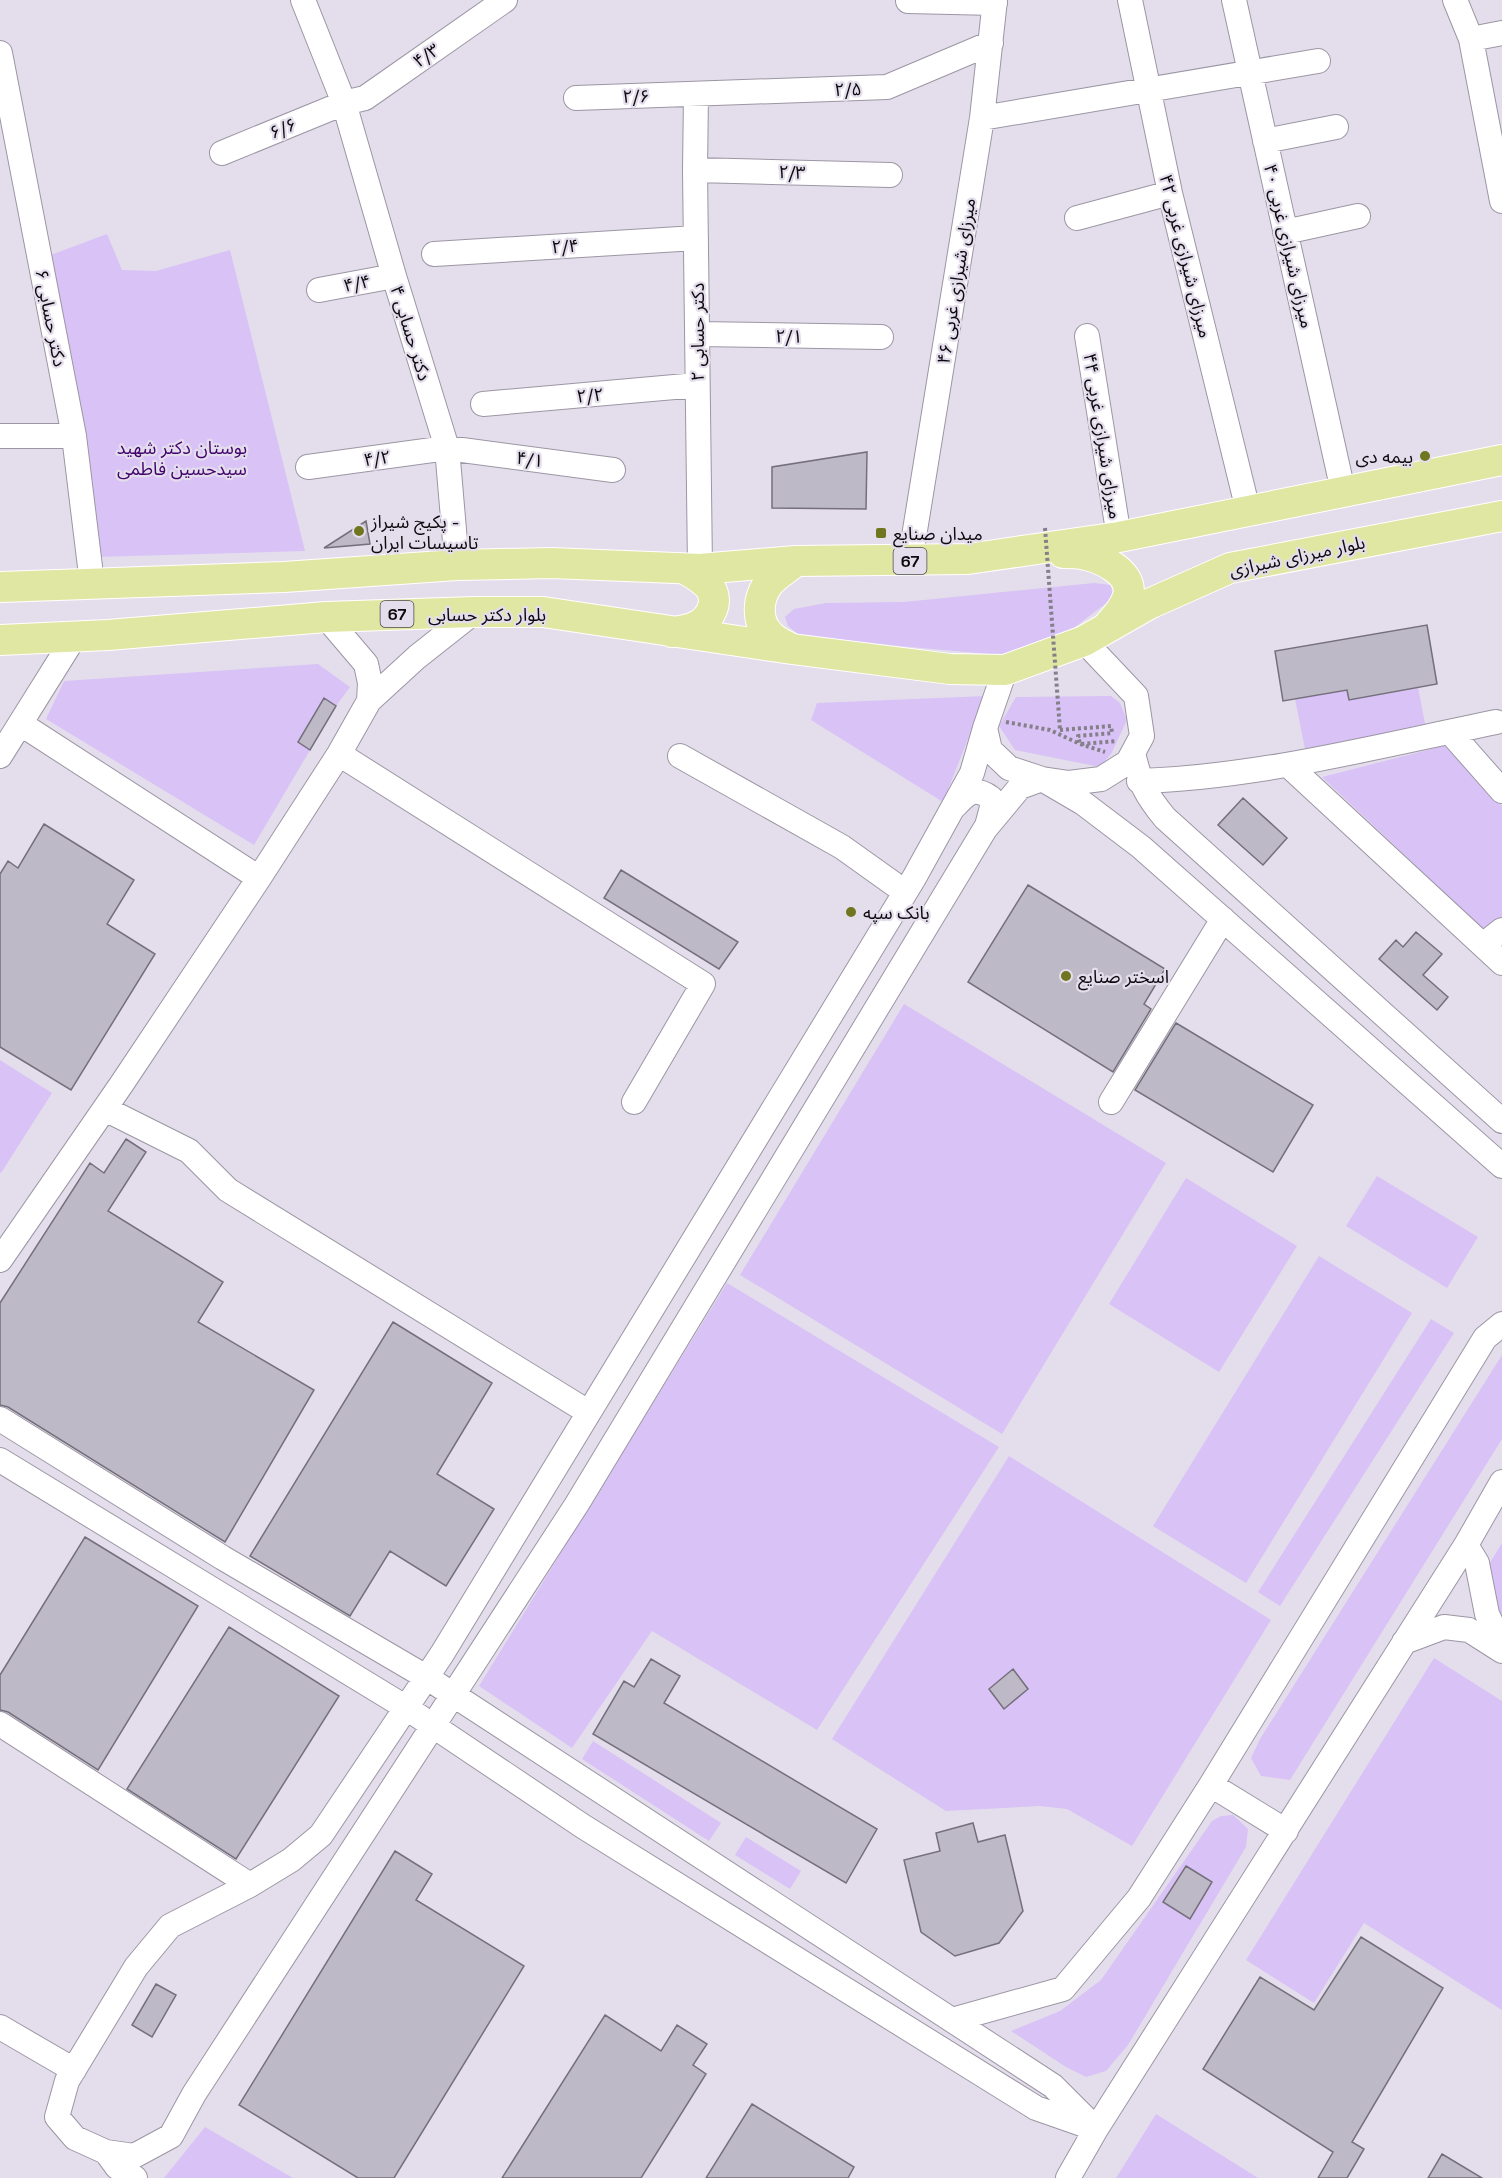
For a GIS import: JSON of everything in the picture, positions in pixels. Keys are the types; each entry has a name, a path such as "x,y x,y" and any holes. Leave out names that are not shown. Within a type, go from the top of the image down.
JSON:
{"main road":[{"name":"67","path":"0,586 284,577 457,565 551,563 692,569 796,561 968,560 1119,537 1502,460"},
{"name":"بلوار میرزای شیرازی","path":"1094,636 1149,604 1230,568 1502,516"},
{"path":"1026,552 1084,554 1108,562 1128,580 1129,593 1123,609 1094,636"},
{"path":"792,649 772,638 765,631 761,621 760,603 764,590 771,580 796,561"},
{"path":"504,564 505,612"},
{"path":"669,632 699,625 709,616 714,604 714,595 709,586 692,569"},
{"name":"بلوار دکتر حسابی","path":"0,640 326,616 543,612 792,649"},
{"name":"67","path":"792,649 950,669 1005,670 1094,636"}],"street":[{"name":"دکتر حسابی ۴","path":"303,0 344,103 447,448 457,565"},
{"name":"۴/۳","path":"344,103 364,98 505,0"},
{"path":"908,0 995,2"},
{"name":"میرزای شیرازی غربی ۴۲","path":"1130,0 1170,193 1248,510"},
{"name":"میرزای شیرازی غربی ۴۰","path":"1234,0 1344,491"},
{"path":"1455,0 1471,39 1502,201"},
{"name":"میرزای شیرازی غربی ۴۶","path":"910,561 982,118 995,2"},
{"path":"1471,39 1502,33"},
{"name":"۲/۵","path":"696,95 887,87 991,43"},
{"name":"۶ دکتر حسابی","path":"0,53 74,436 92,584"},
{"path":"982,118 1318,61"},
{"name":"۲/۶","path":"576,98 696,95"},
{"name":"دکتر حسابی ۲","path":"692,569 697,385 696,95"},
{"name":"۶/۶","path":"222,153 344,103"},
{"path":"1265,141 1336,127"},
{"name":"۲/۳","path":"695,170 890,175"},
{"path":"1077,218 1170,193"},
{"path":"1286,232 1358,216"},
{"name":"۲/۴","path":"434,254 696,238"},
{"name":"۴/۴","path":"319,290 394,276"},
{"name":"۲/۱","path":"697,334 881,337"},
{"name":"میرزای شیرازی غربی ۴۴","path":"1087,336 1119,537"},
{"name":"۲/۲","path":"483,404 697,385"},
{"path":"0,436 74,436"},
{"name":"۴/۲","path":"308,467 447,448"},
{"name":"۴/۱","path":"447,448 613,470"},
{"path":"0,1260 105,1109 260,878 339,754 369,701 417,657 474,612"},
{"path":"326,616 366,664 370,683 369,701"},
{"path":"0,756 75,636"},
{"path":"1094,636 1136,696 1142,736 1120,749"},
{"path":"1005,670 972,773 910,885 442,1654 321,1835 291,1860 250,1885 170,1926 135,1967 67,2081 57,2117 75,2138 106,2152 134,2156 171,2136 194,2094 577,1504 987,826 1020,788 1042,779"},
{"path":"1140,781 1184,779 1288,765 1496,722"},
{"path":"21,723 260,878"},
{"path":"986,724 990,750 1009,768 1042,779 1069,783 1101,779 1128,762 1120,749"},
{"path":"1450,732 1502,790"},
{"path":"1120,749 1151,801 1188,840 1502,1121"},
{"path":"339,754 703,984 634,1102"},
{"path":"680,756 910,885 926,899 945,894"},
{"path":"1288,765 1502,963"},
{"path":"1042,779 1083,803 1141,847 1502,1166"},
{"path":"953,808 967,793 975,790 984,793 991,798 992,807 987,826"},
{"path":"1111,1102 1223,919"},
{"path":"1483,945 1502,930"},
{"path":"105,1109 189,1151 228,1190 588,1412"},
{"path":"952,2020 1063,1989 1139,1898 1211,1785 1485,1338 1502,1324"},
{"path":"0,1419 223,1558 426,1677 453,1697 1053,2086 1096,2129"},
{"path":"2,1467 405,1707 584,1827 1036,2108 1096,2129"},
{"path":"1068,2178 1096,2129 1466,1545 1502,1482"},
{"path":"1466,1545 1477,1563 1486,1614 1502,1646"},
{"path":"1404,1642 1444,1627 1469,1630 1502,1651"},
{"path":"0,1725 250,1885"},
{"path":"1211,1785 1286,1831"},
{"path":"0,2028 74,2070"},
{"path":"106,2152 117,2167 135,2178"}],"path":[{"path":"1045,528 1060,730 1111,726 1112,733 1078,736 1080,744"},
{"path":"986,724 1050,730 1080,744 1120,749"},
{"path":"1080,744 1120,749"}],"green space":[{"name":"بوستان دکتر شهید سیدحسین فاطمی","path":"107,234 122,270 156,271 230,250 305,551 96,557 48,256"},
{"path":"1094,583 1111,585 1113,598 1067,633 1011,656 799,635 788,626 785,617 794,609 826,603 904,602"},
{"path":"318,664 350,687 336,706 254,845 46,719 64,681"},
{"path":"1418,687 1426,729 1306,754 1295,699 1347,690 1349,699"},
{"path":"985,696 943,802 811,720 817,703"},
{"path":"1111,696 1120,703 1127,720 1111,754 1100,767 1015,750 999,726 1016,697"},
{"path":"1447,745 1502,806 1502,918 1485,931 1322,777"},
{"path":"904,1004 1166,1163 1002,1434 740,1275"},
{"path":"0,1060 52,1093 1,1173 0,1172"},
{"path":"1377,1176 1478,1237 1447,1288 1346,1226"},
{"path":"1186,1178 1297,1246 1219,1372 1109,1304"},
{"path":"1319,1256 1412,1313 1246,1583 1153,1526"},
{"path":"727,1283 999,1447 817,1730 652,1631 572,1748 479,1686"},
{"path":"1431,1319 1454,1333 1280,1606 1258,1592"},
{"path":"1502,1355 1502,1439 1290,1780 1261,1776 1251,1758 1260,1739"},
{"path":"1009,1456 1271,1620 1132,1846 1067,1809 1039,1806 946,1811 832,1739"},
{"path":"1502,1543 1502,1619 1486,1569"},
{"path":"1434,1658 1502,1701 1502,2010 1364,1923 1314,2003 1246,1960"},
{"path":"593,1741 721,1823 709,1841 582,1759"},
{"path":"1233,1815 1248,1829 1246,1847 1128,2045 1106,2071 1086,2077 1066,2067 1011,2031 1060,2011 1101,1980 1212,1821 1221,1816"},
{"path":"746,1837 801,1871 790,1889 735,1855"},
{"path":"1156,2114 1258,2178 1116,2178"},
{"path":"205,2127 293,2178 164,2178"}],"building":[{"path":"867,452 866,509 772,508 772,467"},
{"name":"پکیج شیراز - تاسیسات ایران","path":"366,521 370,544 324,548"},
{"path":"1427,625 1437,684 1349,700 1347,690 1283,701 1275,651"},
{"path":"324,698 336,706 310,750 298,742"},
{"path":"1243,798 1287,838 1263,865 1218,825"},
{"path":"44,824 134,880 107,924 155,954 71,1090 0,1047 0,874 8,861 18,868"},
{"path":"621,870 738,942 719,969 604,898"},
{"name":"اسختر صنایع","path":"1028,885 1165,969 1144,1004 1151,1009 1113,1072 968,982"},
{"path":"1416,932 1442,954 1423,975 1448,997 1437,1010 1379,959 1396,940 1403,947"},
{"path":"1176,1023 1313,1105 1273,1172 1135,1090"},
{"path":"126,1139 146,1152 108,1211 223,1282 198,1322 314,1390 225,1542 8,1407 0,1405 0,1303 90,1163 104,1173"},
{"path":"393,1322 492,1383 437,1474 494,1509 446,1586 390,1551 350,1616 250,1556"},
{"path":"85,1537 198,1606 98,1770 8,1712 0,1710 0,1675"},
{"path":"229,1627 339,1696 236,1859 127,1789"},
{"path":"651,1659 680,1676 664,1703 877,1829 846,1883 593,1734 624,1681 634,1687"},
{"path":"1013,1669 1028,1689 1004,1709 989,1689"},
{"path":"973,1823 978,1842 1005,1835 1023,1911 999,1943 955,1956 921,1932 904,1860 940,1851 936,1833"},
{"path":"395,1851 432,1874 416,1900 524,1966 394,2178 358,2178 239,2105"},
{"path":"1186,1866 1212,1882 1190,1919 1163,1902"},
{"path":"1361,1937 1443,1988 1352,2142 1364,2149 1347,2178 1318,2178 1333,2152 1203,2069 1260,1977 1314,2010"},
{"path":"156,1984 176,1995 152,2037 132,2025"},
{"path":"605,2015 661,2051 677,2025 707,2044 693,2065 706,2074 641,2178 502,2178"},
{"path":"752,2104 854,2167 848,2178 706,2178"},
{"path":"1442,2154 1482,2178 1428,2178"}],"place":[{"name":"بیمه دی","path":"1425,456"},
{"name":"پکیج شیراز - تاسیسات ایران","path":"359,531"},
{"name":"میدان صنایع","path":"881,533"},
{"name":"بانک سپه","path":"851,912"},
{"name":"اسختر صنایع","path":"1066,976"}]}
